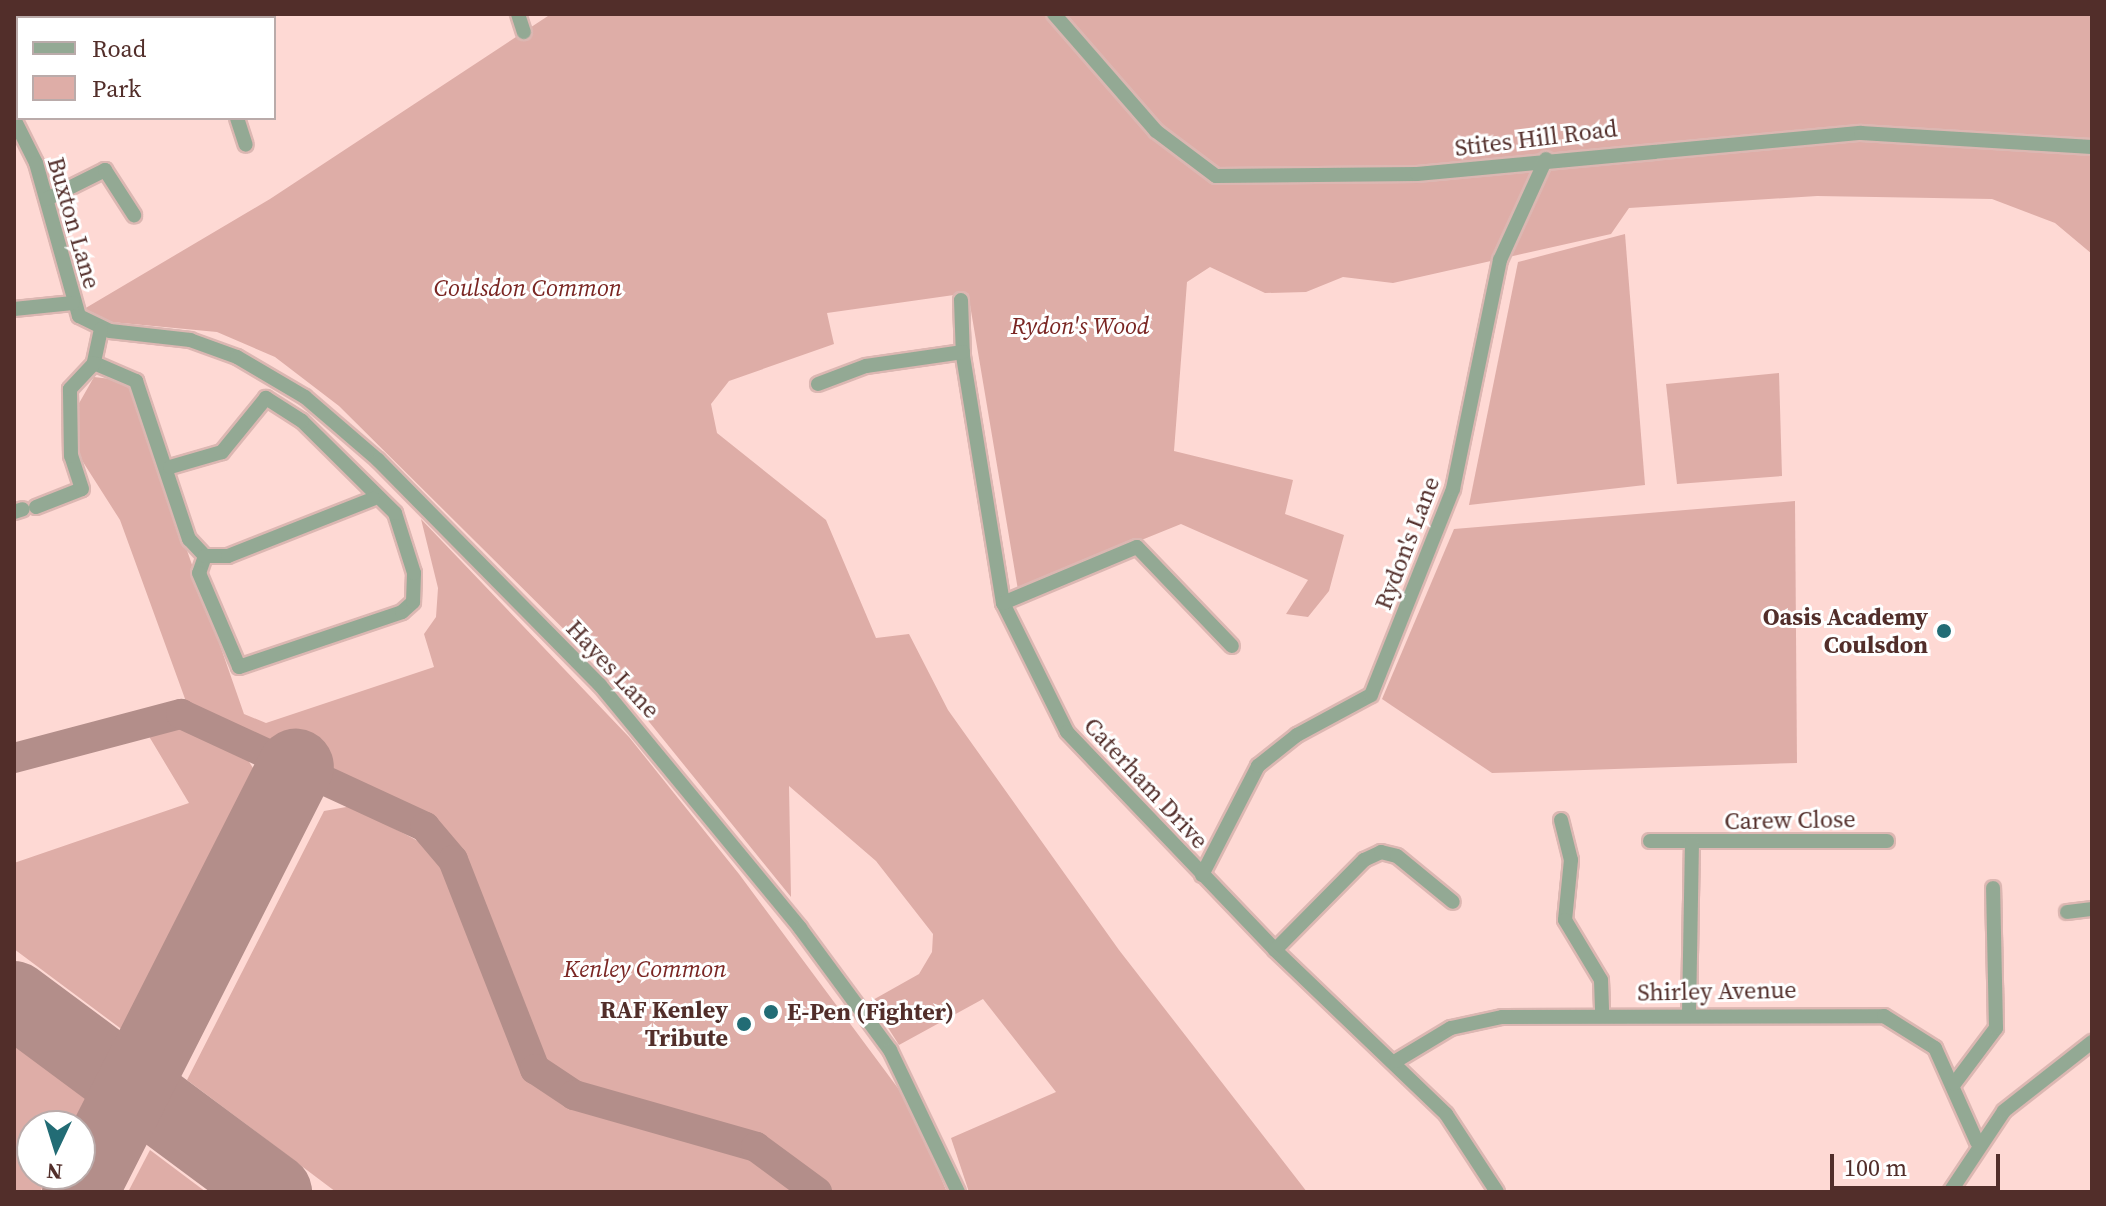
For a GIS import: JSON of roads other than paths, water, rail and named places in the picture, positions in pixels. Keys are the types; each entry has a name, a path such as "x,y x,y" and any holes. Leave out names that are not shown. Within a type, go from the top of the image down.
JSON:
{"street":[{"path":"518,14 524,32"},
{"name":"Stites Hill Road","path":"1054,14 1156,131 1216,176 1331,180 1861,133 2092,147"},
{"name":"Buxton Lane","path":"14,119 47,199 73,303 79,316 101,329"},
{"path":"238,120 246,145"},
{"name":"Rydon's Lane","path":"1202,875 1258,766 1297,735 1371,695 1453,489 1500,260 1546,159"},
{"path":"47,199 105,170 134,215"},
{"name":"Caterham Drive","path":"961,300 963,352 1003,603 1067,732 1275,950 1396,1061 1446,1114 1497,1192"},
{"path":"14,309 73,303"},
{"path":"24,509 82,489 71,456 70,389 94,363 101,329"},
{"name":"Hayes Lane","path":"101,329 213,347 289,387 351,434 534,617 638,728 848,991 897,1062 958,1192"},
{"path":"818,384 874,364 963,352"},
{"path":"94,363 136,381 154,443 170,467 168,482 189,539 205,556 228,556 373,499"},
{"path":"170,467 222,452 266,398 339,455 373,499 395,513 404,533 413,602 252,668 230,658 199,573 205,556"},
{"path":"1003,603 1137,547 1232,646"},
{"path":"1561,820 1571,860 1565,920 1601,980 1602,1015"},
{"name":"Carew Close","path":"1650,841 1887,841"},
{"name":"Carew Close","path":"1689,1013 1692,843"},
{"path":"1275,950 1364,860 1381,852 1397,856 1453,902"},
{"path":"1954,1084 1996,1028 1993,888"},
{"path":"2067,912 2092,909"},
{"name":"Shirley Avenue","path":"1396,1061 1421,1042 1489,1020 1689,1013 1884,1016 1935,1048 1954,1084 1977,1142"},
{"path":"1950,1192 1977,1142 2026,1089 2092,1042"}],"place":[{"name":"Oasis Academy Coulsdon","path":"1944,631"},
{"name":"E-Pen (Fighter)","path":"771,1012"},
{"name":"RAF Kenley Tribute","path":"744,1024"}],"park label":[{"name":"Coulsdon Common","path":"528,288"},
{"name":"Rydon's Wood","path":"1080,326"},
{"name":"Kenley Common","path":"645,969"}]}
